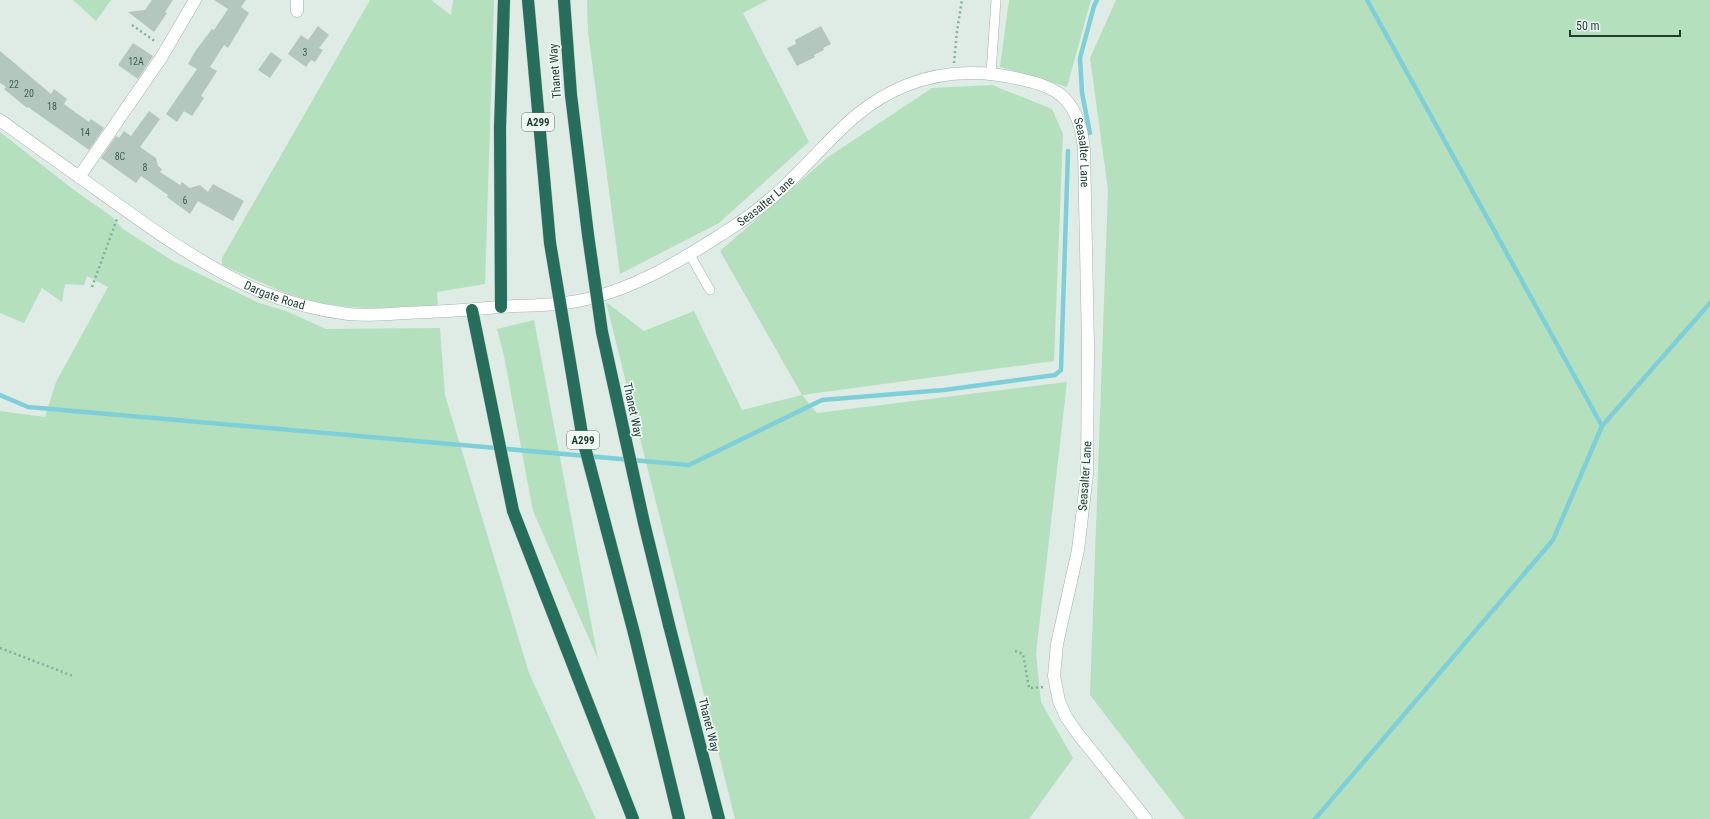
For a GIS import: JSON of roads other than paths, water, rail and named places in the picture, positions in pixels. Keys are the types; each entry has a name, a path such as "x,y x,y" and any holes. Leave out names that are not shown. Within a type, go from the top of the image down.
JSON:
{"highway":[{"path":"501,307 500,128 504,0"},
{"name":"Thanet Way","path":"528,0 550,244 583,440 634,633 679,819"},
{"name":"Thanet Way","path":"564,0 571,95 588,235 602,332 644,523 719,819"},
{"path":"472,310 513,511 633,819"}],"street":[{"path":"79,177 167,49 194,0"},
{"name":"Seasalter Lane","path":"501,307 542,306 586,300 620,290 690,255 727,232 770,198 800,172 839,130 869,105 909,84 954,73 991,73 1035,83 1060,95 1076,115 1080,123 1084,150 1088,346 1087,474 1078,550 1054,667 1055,686 1066,716 1078,734 1146,819"},
{"name":"Dargate Road","path":"0,120 122,208 178,246 257,289 290,301 331,311 366,315 472,310 501,307"}],"lane":[{"path":"991,73 996,0"},
{"path":"690,255 710,290"}],"waterway":[{"path":"1090,133 1082,93 1080,58 1097,0"},
{"path":"1367,0 1602,426"},
{"path":"0,395 28,407 689,465 822,400 944,390 1055,375 1061,370 1068,151"},
{"path":"1315,819 1553,540 1602,426 1710,303"}]}
